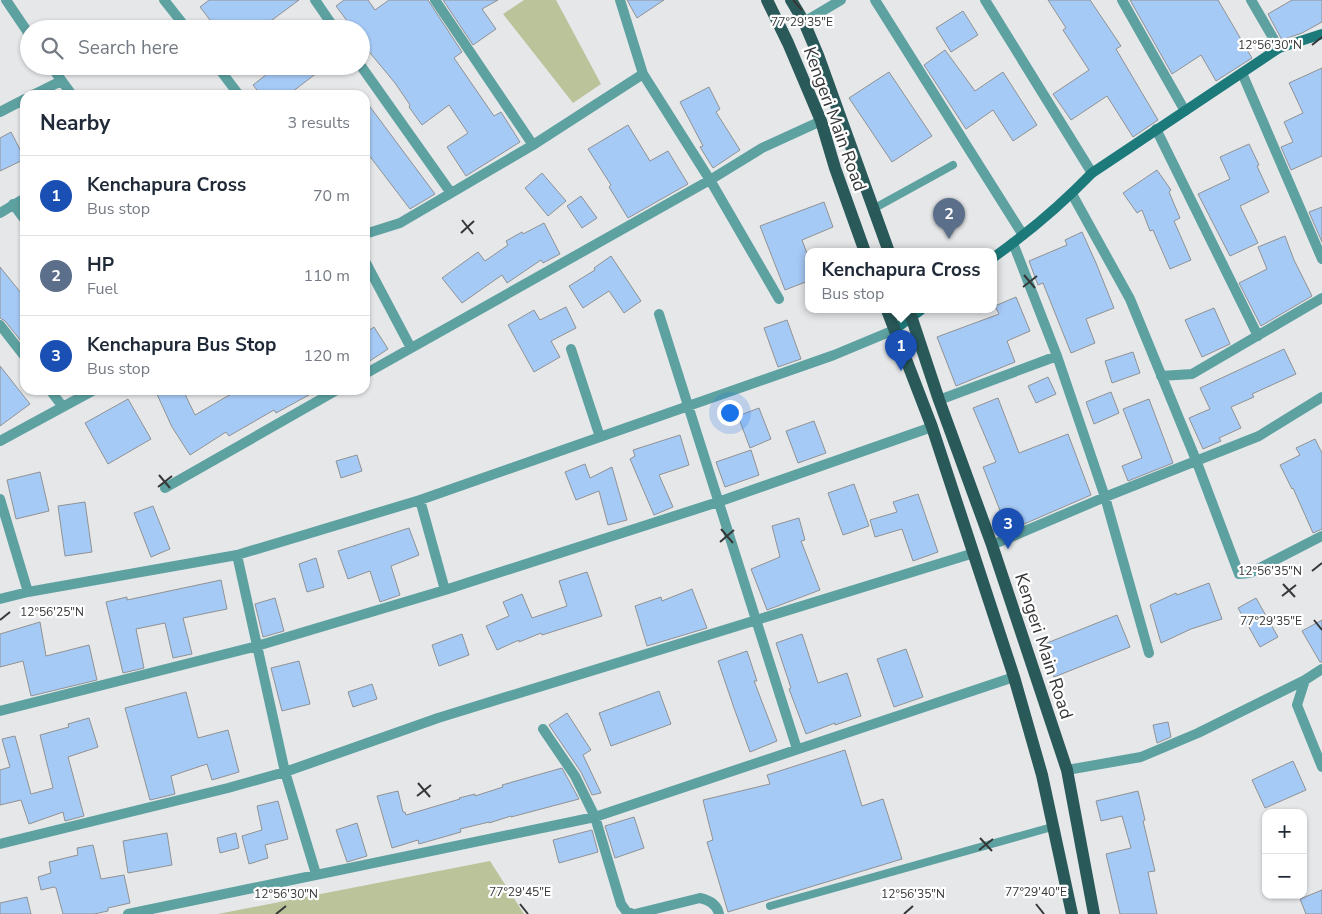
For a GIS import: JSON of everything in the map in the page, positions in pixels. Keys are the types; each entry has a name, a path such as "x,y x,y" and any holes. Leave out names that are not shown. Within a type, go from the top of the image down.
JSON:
{"main road":[{"name":"Kengeri Main Road","path":"767,0 788,43 821,121 835,168 864,248"},
{"name":"Kengeri Main Road","path":"791,0 804,22 818,55 888,248"},
{"path":"887,313 932,427 1014,677 1040,766 1072,914"},
{"name":"Kengeri Main Road","path":"914,313 939,400 992,545 1067,770 1094,914"}],"street":[{"path":"6,0 20,21"},
{"path":"164,0 180,20"},
{"path":"315,0 329,20"},
{"path":"435,0 533,144"},
{"path":"620,0 642,74 710,180 778,299"},
{"path":"804,22 841,0"},
{"path":"875,0 1023,236"},
{"path":"985,0 1092,172"},
{"path":"1122,0 1185,110"},
{"path":"1252,0 1279,48"},
{"path":"997,255 1023,236 1072,194 1092,172 1279,48 1322,34"},
{"path":"1242,73 1322,259"},
{"path":"370,232 400,223 533,144 642,74"},
{"path":"56,75 68,90"},
{"path":"224,75 235,90"},
{"path":"367,75 451,193"},
{"path":"43,90 60,81"},
{"path":"0,112 20,102"},
{"path":"370,371 710,180 762,148 821,121"},
{"path":"1156,129 1258,336"},
{"path":"1072,194 1130,299 1196,460 1238,574 1250,572 1322,536"},
{"path":"0,213 20,200"},
{"path":"13,204 20,213"},
{"path":"1013,243 1057,356 1105,497 1149,653"},
{"path":"370,270 411,348"},
{"path":"1161,376 1192,374 1322,298"},
{"path":"0,599 28,592 237,555 420,500 834,355 894,330 913,313"},
{"path":"659,314 797,749"},
{"path":"0,325 20,351"},
{"path":"571,349 600,437"},
{"path":"939,400 1057,356"},
{"path":"54,395 63,407"},
{"path":"0,441 85,395"},
{"path":"165,488 328,395"},
{"path":"992,545 1105,497 1259,436 1322,397"},
{"path":"0,710 257,646 445,590 718,502 932,427"},
{"path":"0,499 1,510 28,592"},
{"path":"420,500 445,590"},
{"path":"0,844 286,772 438,718 974,553"},
{"path":"237,555 286,772 316,874"},
{"path":"1067,770 1141,757 1198,733 1305,680 1322,669"},
{"path":"128,914 595,817 1014,677"},
{"path":"1305,680 1297,705 1322,766"},
{"path":"543,729 576,776 595,817 621,904 630,913 700,898 708,899 712,902 719,914"}],"lane":[{"path":"873,209 954,165"},
{"path":"770,906 1052,827"}],"green space":[{"path":"524,0 556,0 601,84 573,103 503,14"},
{"path":"490,861 524,914 218,914"}],"building":[{"path":"209,0 299,0 272,20 210,20 200,7"},
{"path":"344,0 368,0 375,10 389,0 428,0 462,52 454,58 494,116 501,112 520,142 466,176 447,147 468,133 449,105 422,125 395,83 370,53 370,20 346,20 336,6"},
{"path":"443,0 498,0 482,9 496,29 473,45"},
{"path":"627,0 664,0 637,18"},
{"path":"1048,0 1090,0 1121,46 1116,49 1158,120 1133,137 1107,96 1071,120 1053,94 1089,70 1063,30 1066,28"},
{"path":"1130,0 1218,0 1252,58 1216,81 1201,55 1172,74"},
{"path":"1292,0 1322,0 1322,22 1302,33 1282,40 1268,14"},
{"path":"963,11 978,35 951,52 936,28"},
{"path":"945,50 975,91 1003,72 1037,125 1013,141 993,110 966,129 924,65"},
{"path":"1322,68 1322,156 1291,170 1281,147 1293,142 1284,122 1303,113 1289,83"},
{"path":"889,72 932,136 892,162 849,98"},
{"path":"266,75 314,75 295,90 257,90 253,85"},
{"path":"709,87 720,109 716,112 740,150 713,168 700,147 703,146 680,102"},
{"path":"370,107 435,194 410,209 370,157"},
{"path":"628,125 650,161 668,151 688,184 628,218 609,187 611,185 588,149"},
{"path":"11,132 20,149 20,161 0,171 0,138"},
{"path":"1249,144 1269,192 1240,206 1258,243 1230,256 1198,194 1230,179 1220,157"},
{"path":"1157,170 1171,190 1169,192 1180,218 1174,221 1191,260 1170,269 1153,230 1150,231 1142,210 1137,213 1123,193"},
{"path":"542,173 566,201 548,216 525,188"},
{"path":"581,196 597,218 582,228 567,206"},
{"path":"824,202 833,227 802,240 805,248 805,282 785,290 760,226"},
{"path":"1322,207 1322,242 1309,212"},
{"path":"544,223 560,254 543,263 541,260 507,283 502,275 462,303 442,278 478,252 485,261 508,245 506,241"},
{"path":"1082,232 1114,308 1086,319 1095,343 1071,353 1043,283 1038,285 1029,261 1067,245 1065,240"},
{"path":"1285,236 1294,260 1312,296 1261,326 1239,283 1267,269 1258,247"},
{"path":"611,256 641,301 624,313 609,291 583,308 569,286 595,270 594,268"},
{"path":"0,267 20,292 20,340 5,321 0,318"},
{"path":"1016,297 1030,331 1007,341 1015,362 956,386 937,337 999,314 997,305"},
{"path":"566,307 576,328 551,341 560,357 534,372 508,325 534,310 540,320"},
{"path":"1214,308 1230,344 1202,357 1185,320"},
{"path":"787,320 801,359 778,367 764,328"},
{"path":"374,327 388,349 370,361 370,330"},
{"path":"1284,349 1296,374 1252,394 1254,397 1231,407 1241,428 1219,438 1221,441 1203,449 1189,418 1210,409 1200,388"},
{"path":"1133,352 1140,373 1112,383 1105,361"},
{"path":"0,366 20,391 20,395 23,395 30,404 0,426"},
{"path":"1048,377 1056,394 1036,403 1028,386"},
{"path":"1111,392 1119,413 1094,424 1086,402"},
{"path":"157,395 185,395 195,415 229,395 309,395 276,413 274,410 229,436 226,432 190,455 172,427"},
{"path":"998,398 1019,453 1068,434 1091,495 1008,531 983,467 996,462 973,408"},
{"path":"128,399 151,439 108,464 85,423"},
{"path":"1149,399 1173,463 1128,481 1122,466 1142,458 1123,409"},
{"path":"759,408 771,439 750,448 738,416"},
{"path":"814,421 826,453 798,463 786,431"},
{"path":"680,435 689,465 659,475 673,507 654,515 630,459 635,456 633,450"},
{"path":"1315,439 1322,453 1322,529 1313,533 1293,488 1280,465 1300,455 1296,448"},
{"path":"751,450 759,475 725,487 716,462"},
{"path":"357,455 362,471 341,478 336,461"},
{"path":"585,464 590,478 612,467 627,520 608,525 599,491 576,500 565,472"},
{"path":"40,472 49,511 16,519 7,480"},
{"path":"854,484 869,526 843,535 828,493"},
{"path":"918,494 938,552 913,561 902,529 875,537 870,520 897,512 893,502"},
{"path":"85,502 92,552 65,556 58,506"},
{"path":"153,506 170,549 151,557 134,513"},
{"path":"799,518 805,540 801,541 820,590 767,610 751,569 780,557 772,526"},
{"path":"409,528 419,555 391,566 400,595 380,602 370,571 348,579 338,551"},
{"path":"316,558 324,587 307,592 299,564"},
{"path":"587,572 602,616 542,635 541,633 519,642 519,640 497,650 486,626 509,616 503,602 522,594 532,618 567,606 559,581"},
{"path":"221,580 227,609 183,618 192,654 173,658 165,623 136,629 144,668 123,673 106,602 127,597 127,600"},
{"path":"1209,583 1222,619 1191,629 1161,643 1150,605 1176,593 1177,595"},
{"path":"692,589 707,628 647,646 635,606 661,597 662,601"},
{"path":"275,598 284,631 263,637 255,604"},
{"path":"1256,598 1278,637 1260,647 1238,608"},
{"path":"1117,615 1130,647 1054,677 1042,645"},
{"path":"1322,620 1322,662 1320,662 1302,631"},
{"path":"40,622 46,656 89,645 97,680 31,696 23,661 0,667 0,634"},
{"path":"462,634 469,655 439,666 432,645"},
{"path":"802,634 818,683 847,673 861,716 806,734 789,689 791,688 776,643"},
{"path":"906,649 923,697 894,707 877,659"},
{"path":"747,651 757,681 754,681 777,741 750,752 718,661"},
{"path":"299,661 310,704 282,711 271,668"},
{"path":"372,684 377,699 353,707 348,692"},
{"path":"659,691 671,724 611,746 599,713"},
{"path":"186,692 198,738 228,730 239,772 212,780 207,764 171,776 175,794 150,800 125,708"},
{"path":"567,713 591,750 583,755 601,793 592,795 581,772 549,725"},
{"path":"89,718 98,747 68,757 84,816 65,821 63,812 29,824 21,800 0,805 0,770 10,767 2,739 15,736 31,794 53,788 40,735 69,727 68,724"},
{"path":"1168,722 1171,737 1157,743 1153,725"},
{"path":"845,750 862,806 883,799 902,859 728,912 707,842 713,840 703,800 770,784 767,775"},
{"path":"1293,761 1306,790 1265,808 1252,780"},
{"path":"562,768 579,799 460,829 461,832 419,844 418,840 392,848 377,796 398,791 403,812 406,815 459,798 475,794 475,796 503,787 502,785"},
{"path":"1138,791 1155,871 1148,872 1157,914 1120,914 1106,854 1131,848 1122,816 1101,821 1096,801"},
{"path":"278,801 288,839 265,845 268,858 249,864 242,836 262,830 257,806"},
{"path":"634,817 644,848 615,858 605,826"},
{"path":"357,823 367,856 347,862 336,830"},
{"path":"592,830 598,852 559,863 553,840"},
{"path":"167,833 172,865 128,873 123,841"},
{"path":"236,833 239,848 220,853 217,838"},
{"path":"93,845 101,879 124,875 130,903 108,908 108,911 94,914 63,914 56,888 41,890 38,877 51,873 49,862 78,855 77,848"},
{"path":"1322,890 1322,914 1306,914 1300,899 1307,899 1307,896"},
{"path":"27,897 31,914 0,914 0,903"}],"place":[{"name":"HP","path":"949,239"},
{"name":"Kenchapura Cross","path":"901,371"},
{"name":"Kenchapura Bus Stop","path":"1008,549"}]}
